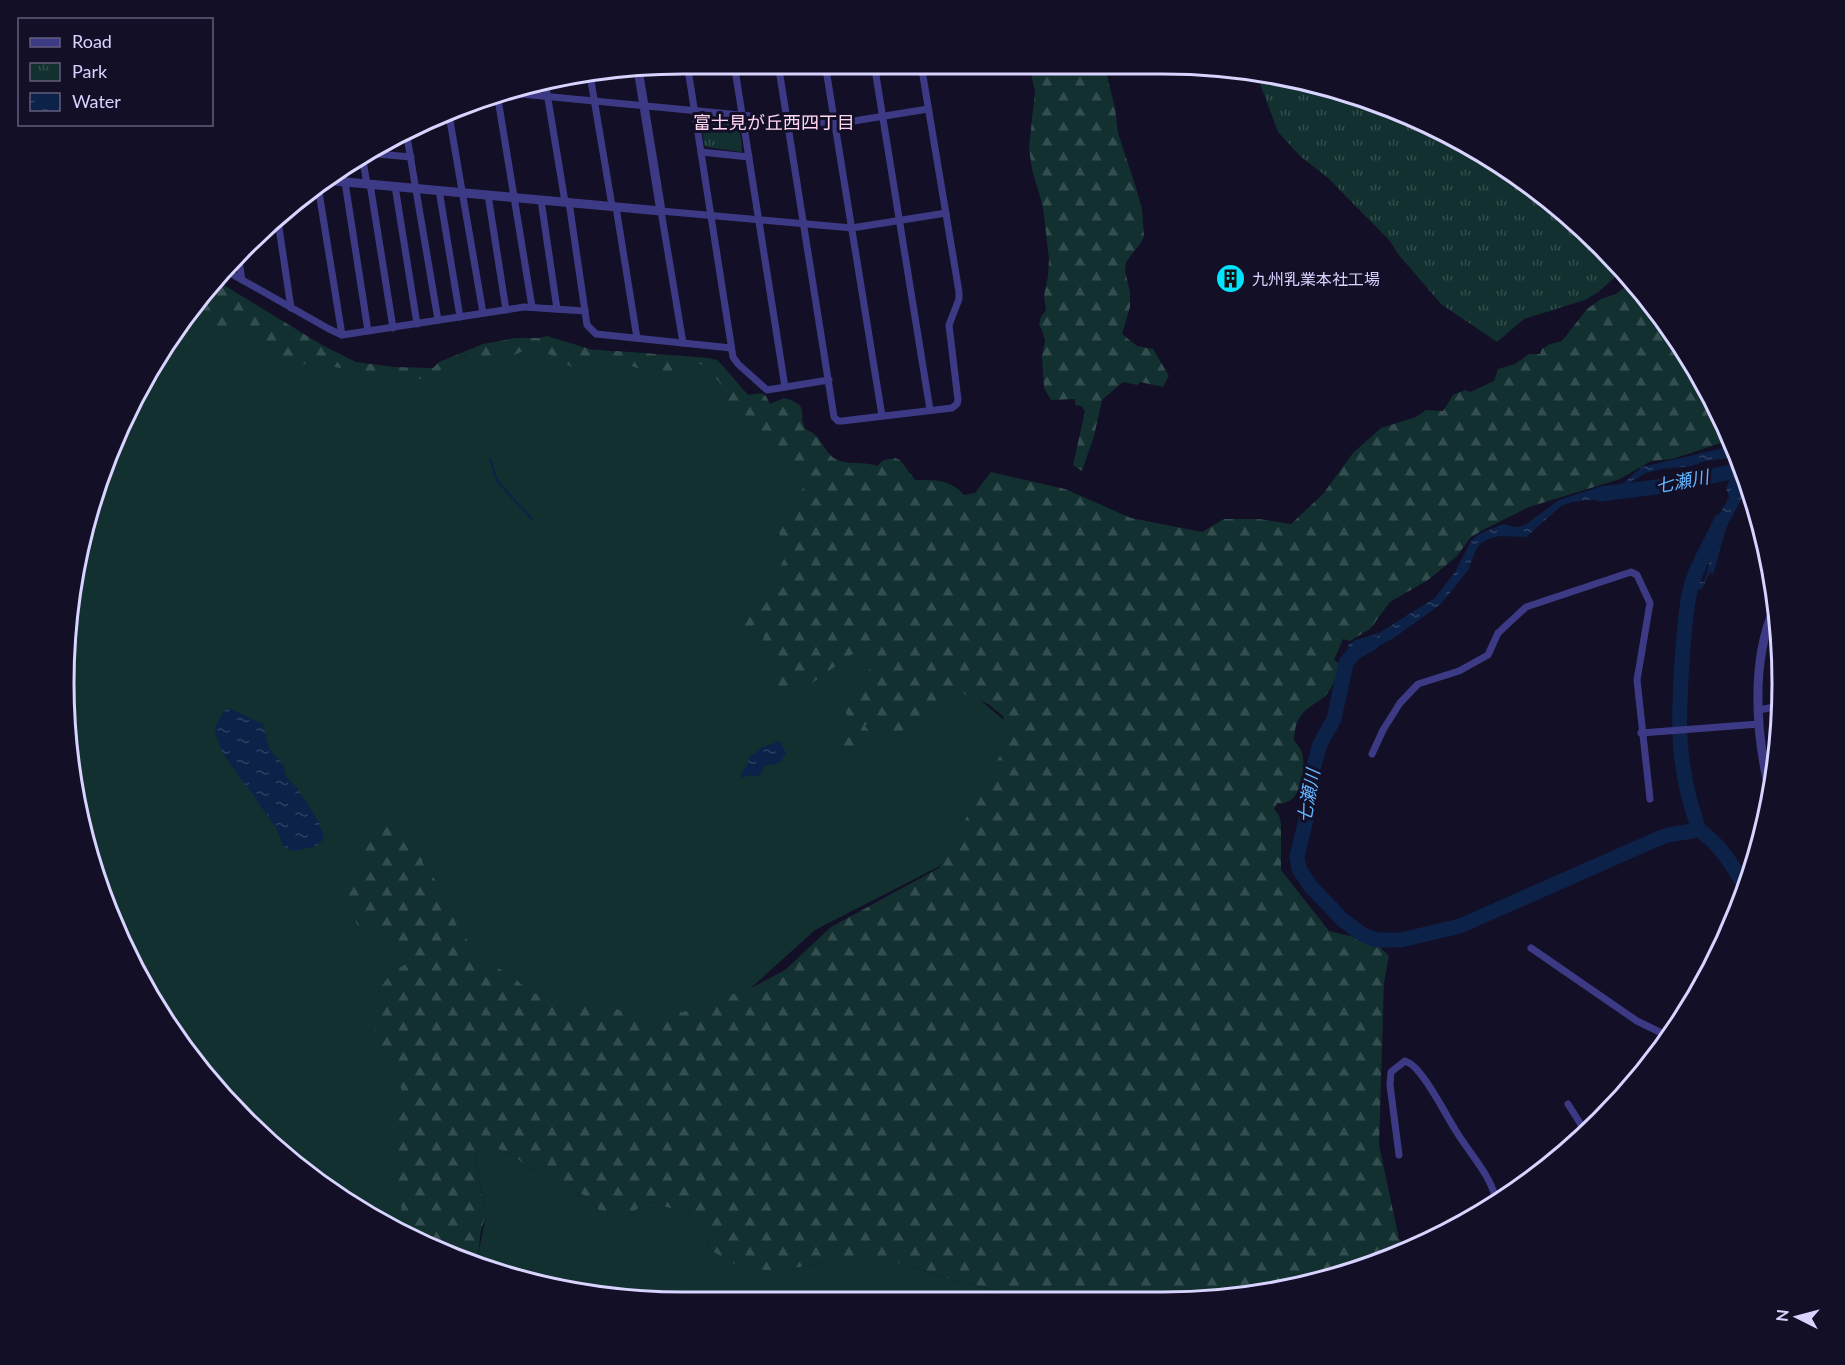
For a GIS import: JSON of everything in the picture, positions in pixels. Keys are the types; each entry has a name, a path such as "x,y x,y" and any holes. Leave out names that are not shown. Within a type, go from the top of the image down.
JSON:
{"street":[{"path":"689,74 733,357 767,390 829,380"},
{"path":"736,74 785,387"},
{"path":"780,74 834,417 838,421 955,407 958,400 949,325 959,292 923,74"},
{"path":"827,74 882,416"},
{"path":"876,74 930,410"},
{"path":"639,75 683,343"},
{"path":"591,81 638,338"},
{"path":"547,89 587,326 596,334 732,348"},
{"path":"525,94 835,124 928,109"},
{"path":"500,102 532,306"},
{"path":"450,120 483,313"},
{"path":"408,139 438,320"},
{"path":"700,152 749,157"},
{"path":"379,154 411,157"},
{"path":"364,164 393,327"},
{"path":"337,181 852,228 946,213"},
{"path":"345,182 368,331"},
{"path":"395,186 417,324"},
{"path":"439,190 460,317"},
{"path":"319,194 342,334"},
{"path":"488,195 506,310"},
{"path":"541,200 557,309"},
{"path":"279,227 291,308"},
{"path":"240,265 242,280"},
{"path":"232,274 329,329 342,334 532,306 585,311"},
{"path":"1372,754 1383,730 1400,703 1419,684 1459,671 1488,655 1498,633 1527,607 1631,572 1638,575 1650,603 1637,680 1650,799"},
{"path":"1766,764 1759,710 1764,639 1768,626"},
{"path":"1759,710 1771,708"},
{"path":"1641,733 1760,724"},
{"path":"1531,948 1637,1021 1661,1032"},
{"path":"1399,1155 1390,1085 1391,1072 1404,1061 1410,1063 1420,1073 1433,1092 1489,1180 1494,1193"},
{"path":"1568,1104 1581,1124"}],"green space":[{"path":"1031,74 1106,74 1115,108 1118,133 1142,209 1144,236 1126,262 1130,307 1122,334 1137,346 1153,349 1169,376 1163,387 1140,382 1137,385 1123,382 1102,400 1094,436 1082,471 1073,465 1085,411 1081,406 1075,405 1075,399 1051,400 1044,388 1042,356 1045,341 1039,324 1046,310 1044,296 1049,259 1043,207 1032,169 1029,148 1035,91"},
{"path":"1259,82 1320,94 1396,120 1432,136 1501,176 1564,225 1616,277 1585,300 1524,319 1497,342 1441,304 1398,254 1390,241 1327,177 1301,157 1278,132"},
{"path":"701,114 737,118 742,152 706,147"},
{"path":"222,284 322,345 356,362 394,367 433,368 439,362 483,344 515,338 547,336 593,350 709,358 717,360 748,395 761,393 766,396 770,404 784,398 798,404 802,412 803,425 818,438 830,455 838,460 877,466 884,460 895,458 900,460 915,480 948,483 964,495 975,493 991,472 1065,489 1131,518 1202,532 1224,519 1259,519 1291,524 1323,494 1353,453 1381,428 1416,417 1426,410 1443,411 1453,395 1465,390 1470,392 1494,381 1498,369 1515,364 1529,354 1540,354 1542,349 1550,344 1562,341 1587,309 1625,287 1669,344 1709,413 1722,443 1672,459 1651,461 1620,479 1529,507 1471,537 1457,556 1428,580 1390,602 1370,629 1350,641 1343,639 1334,660 1341,665 1333,684 1325,696 1301,715 1295,728 1294,740 1303,758 1302,780 1292,799 1285,803 1277,803 1274,809 1281,823 1281,870 1329,931 1375,942 1389,956 1384,982 1379,1145 1399,1239 1402,1242 1320,1271 1281,1280 1242,1286 1162,1292 1003,1292 894,1262 826,1262 779,1271 741,1268 709,1249 701,1226 687,1214 652,1202 645,1203 631,1214 622,1217 599,1210 582,1194 555,1184 542,1173 529,1169 516,1157 494,1147 484,1138 477,1146 475,1156 486,1216 481,1230 478,1256 404,1224 394,1159 402,1091 387,1051 377,1042 372,1014 381,987 391,973 404,965 416,964 418,959 395,937 394,932 389,930 385,934 377,935 370,929 359,928 355,910 346,908 345,896 349,885 363,866 358,853 357,839 367,831 390,822 403,825 413,833 423,864 444,894 456,924 472,947 487,962 511,975 530,992 561,1001 614,1008 642,1019 683,1012 753,987 785,970 831,927 939,868 1009,739 1003,716 988,704 951,688 901,732 887,733 868,723 865,726 875,738 869,751 861,750 856,757 845,755 838,744 839,731 847,717 845,707 876,659 865,645 801,691 778,694 765,688 767,675 777,667 762,656 766,627 763,622 745,631 740,627 745,611 772,581 788,552 779,533 782,520 795,507 806,480 807,467 794,461 789,464 768,438 758,442 747,431 742,431 737,422 740,411 728,401 722,386 709,373 709,366 691,365 685,373 637,368 625,363 600,362 577,370 549,354 523,351 501,361 479,355 465,355 453,365 415,381 318,364 303,364 295,367 283,364 276,360 252,333 214,326 195,318"},
{"path":"197,315 272,336 334,363 401,372 434,370 473,352 518,343 708,364 730,388 787,415 869,624 949,675 1019,732 940,866 815,930 731,1006 679,1018 626,1021 427,968 379,991 379,1043 415,1077 414,1229 344,1189 312,1166 252,1113 199,1053 176,1021 136,952 120,916 94,840 85,801 75,722 75,643 85,564 106,487 136,413 176,344"},
{"path":"484,1138 494,1147 516,1157 529,1169 542,1173 556,1184 582,1194 599,1210 622,1217 631,1214 645,1203 652,1202 687,1214 701,1226 709,1249 779,1271 826,1262 894,1262 1003,1292 682,1292 603,1286 525,1271 478,1255 486,1216 475,1156 476,1146"}],"water":[{"path":"1724,448 1728,458 1646,473 1626,485 1618,494 1561,506 1526,537 1491,538 1481,543 1468,570 1442,603 1394,638 1361,655 1347,645 1379,633 1435,598 1455,572 1470,543 1477,535 1503,524 1515,527 1525,525 1559,500 1596,488 1601,489 1601,493 1621,485 1642,467"},
{"path":"1733,472 1742,495 1741,500 1726,528 1713,575 1710,572 1702,589 1695,591 1693,605 1690,601 1691,590 1689,590 1687,603 1684,605 1683,596 1687,583 1698,586 1699,581 1704,582 1716,521 1729,497 1726,488"},
{"path":"231,709 263,724 269,749 283,764 286,776 297,788 318,820 324,837 318,844 292,851 283,846 277,829 222,752 215,732 216,724 224,711"},
{"path":"777,741 781,742 786,753 780,763 764,766 757,777 750,775 741,778 741,773 750,756"}],"waterway":[{"path":"490,459 497,481 532,519"},
{"name":"七瀬川","path":"1600,494 1664,486 1733,472"},
{"path":"1699,830 1686,783 1680,740 1683,648 1687,605 1693,580 1721,521"},
{"name":"七瀬川","path":"1372,643 1354,653 1346,663 1334,719 1320,744 1313,769 1310,804 1297,856 1299,869 1311,887 1343,920 1363,935 1377,940 1401,940 1460,926 1655,840 1668,835 1699,830 1720,849 1739,877"}],"place":[{"name":"九州乳業本社工場","path":"1231,279"}],"district":[{"name":"富士見が丘西四丁目","path":"774,123"}]}
